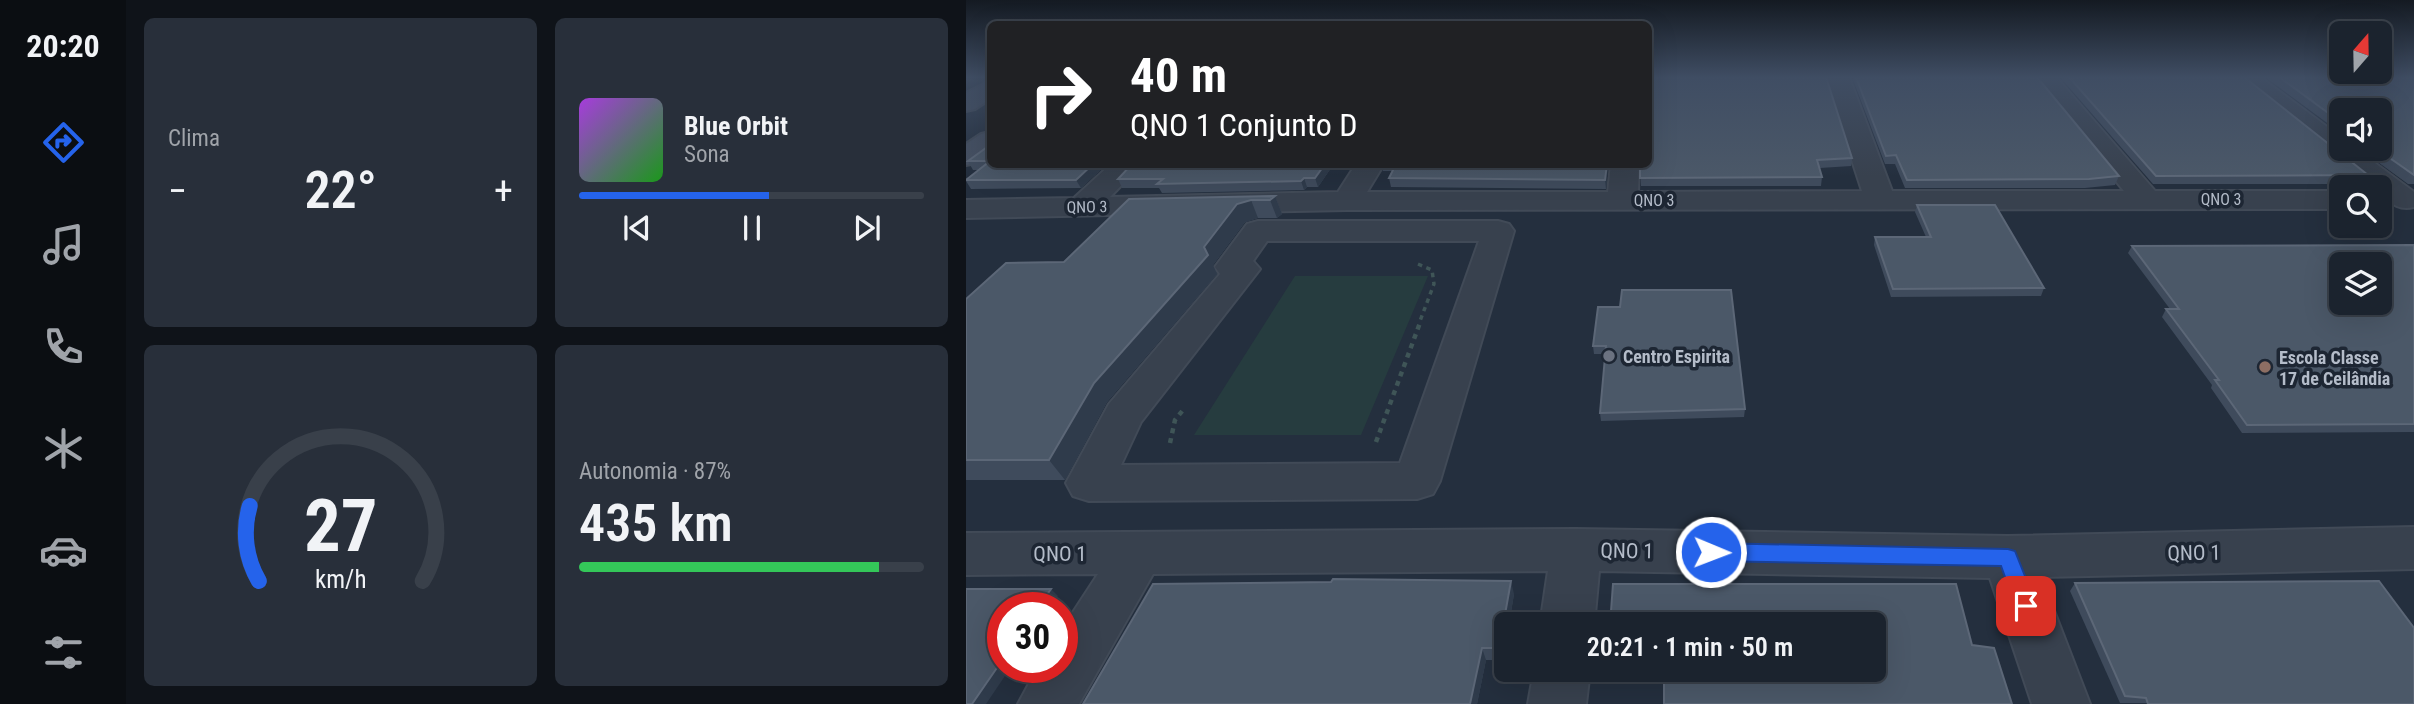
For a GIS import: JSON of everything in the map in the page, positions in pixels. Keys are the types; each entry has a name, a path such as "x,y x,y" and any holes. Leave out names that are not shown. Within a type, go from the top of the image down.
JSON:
{"main road":[{"path":"966,157 987,142"}],"street":[{"path":"1848,110 1880,200"},
{"path":"2070,110 2146,199"},
{"path":"2285,110 2400,200"},
{"path":"1082,207 1124,168"},
{"path":"1347,201 1368,168"},
{"path":"1622,200 1626,168"},
{"name":"QNO 3","path":"966,209 1347,201 2329,200"},
{"path":"1258,231 1498,231 1417,481 1392,481 1089,483 1124,415 1243,269 1231,267 1258,231"},
{"name":"QNO 1","path":"966,554 1576,550 2008,557 2414,548"},
{"path":"1569,612 1576,550"},
{"path":"1048,704 1138,554"},
{"path":"2008,557 2061,704"},
{"path":"1558,704 1561,682"}],"path":[{"path":"1392,481 1375,443 1434,284 1432,270 1409,260"},
{"path":"1159,483 1175,420 1190,399"}],"green space":[{"path":"1295,276 1428,276 1361,435 1194,435"}],"building":[{"path":"1652,110 1837,110 1852,158 1817,160 1822,177 1640,178 1640,168 1652,168"},
{"path":"1868,110 2064,110 2119,176 2089,179 1907,180 1896,155 1886,156"},
{"path":"2098,110 2286,110 2329,144 2329,161 2350,161 2368,175 2156,176"},
{"path":"2392,110 2414,110 2414,175 2392,160"},
{"path":"987,147 987,161 968,161"},
{"path":"987,163 987,168 1089,168 1076,180 966,180"},
{"path":"1128,168 1322,168 1315,178 1304,178 1301,181 1157,184 1163,179 1118,179"},
{"path":"1394,168 1606,168 1605,180 1389,178"},
{"path":"1275,196 1270,200 1251,200 1237,204 1204,247 1208,255 1094,383 1049,460 966,460 966,299 1006,263 1064,262 1129,199"},
{"path":"1917,205 1995,205 2044,288 1893,289 1875,237 1931,237"},
{"name":"Escola Classe 17 de Ceilândia","path":"2414,245 2414,424 2247,425 2215,380 2219,380 2166,309 2179,309 2132,246"},
{"path":"1622,290 1731,290 1745,409 1600,413 1606,346 1593,346 1598,307 1620,307"},
{"path":"1333,579 1511,581 1505,612 1494,612 1494,648 1482,648 1470,704 1083,704 1153,584 1331,582"},
{"path":"2379,581 2414,628 2414,704 2148,704 2146,698 2125,696 2075,583"},
{"path":"1613,584 1956,584 1972,645 1994,648 2012,704 1664,704 1664,682 1886,682 1886,612 1611,612"},
{"path":"966,589 1051,589 1049,592 987,592 987,682 972,704 966,704"}],"place":[{"name":"Centro Espirita","path":"1609,356"},
{"name":"Escola Classe 17 de Ceilândia","path":"2265,367"}],"route":[{"path":"1711,552 2008,557 2026,606"}]}
